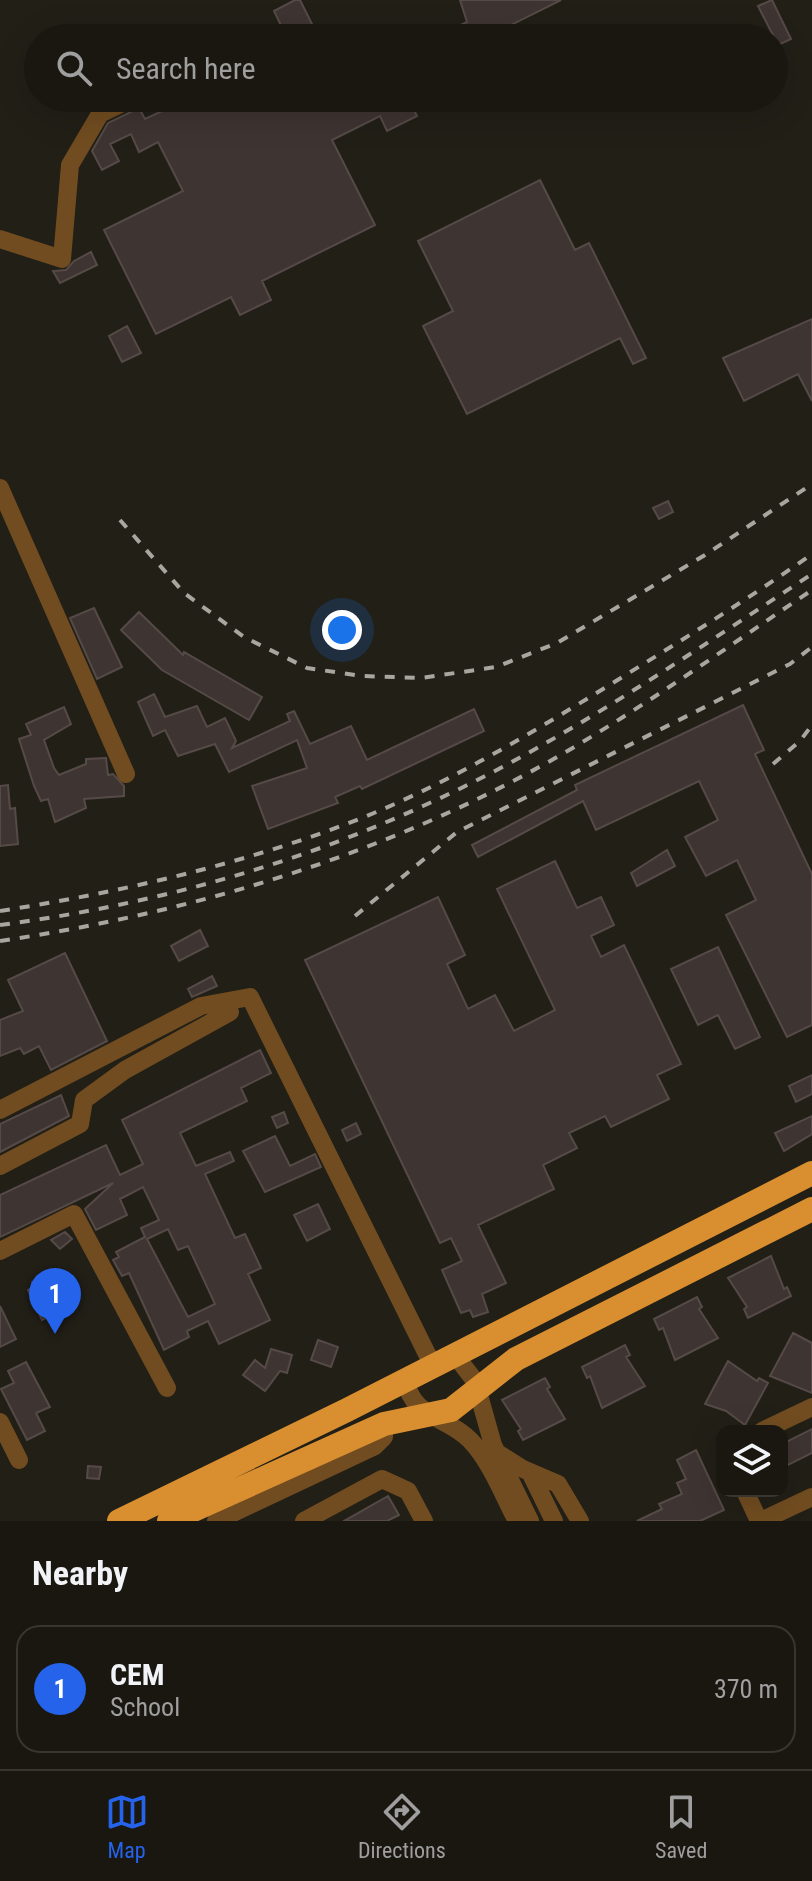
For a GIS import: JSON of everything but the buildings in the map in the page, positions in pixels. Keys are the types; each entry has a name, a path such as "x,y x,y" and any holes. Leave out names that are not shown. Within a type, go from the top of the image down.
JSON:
{"highway":[{"path":"119,1521 211,1507 372,1397 812,1173"},
{"path":"169,1521 211,1507 384,1424 451,1410 516,1359 812,1209"},
{"path":"372,1397 384,1424"}],"street":[{"path":"0,239 62,259 70,165 104,112"},
{"path":"0,488 126,774"},
{"path":"1,1106 201,1006 250,997 433,1366"},
{"path":"0,1166 80,1124 84,1100 125,1070 230,1012"},
{"path":"0,1251 74,1214 167,1388"},
{"path":"455,1355 471,1373 496,1452 530,1521"},
{"path":"406,1379 415,1404 462,1433 476,1447 517,1521"},
{"path":"774,1425 812,1407"},
{"path":"0,1422 19,1460"},
{"path":"496,1452 561,1487 580,1521"},
{"path":"530,1472 554,1521"},
{"path":"304,1521 382,1479 408,1491 424,1521"},
{"path":"748,1497 760,1521 812,1497"}],"railway":[{"path":"120,520 184,593 244,637 307,668 362,676 421,678 496,667 557,643 705,555 812,484"},
{"path":"0,911 86,896 215,866 299,841 375,812 442,781 540,727 709,623 812,554"},
{"path":"0,925 109,907 216,881 373,828 474,782 574,727 812,574"},
{"path":"0,941 73,929 219,895 362,849 431,820 498,789 596,734 812,590"},
{"path":"355,916 457,832 790,664 812,647"},
{"path":"773,764 800,741 812,725"}],"place":[{"name":"CEM","path":"55,1334"}]}
